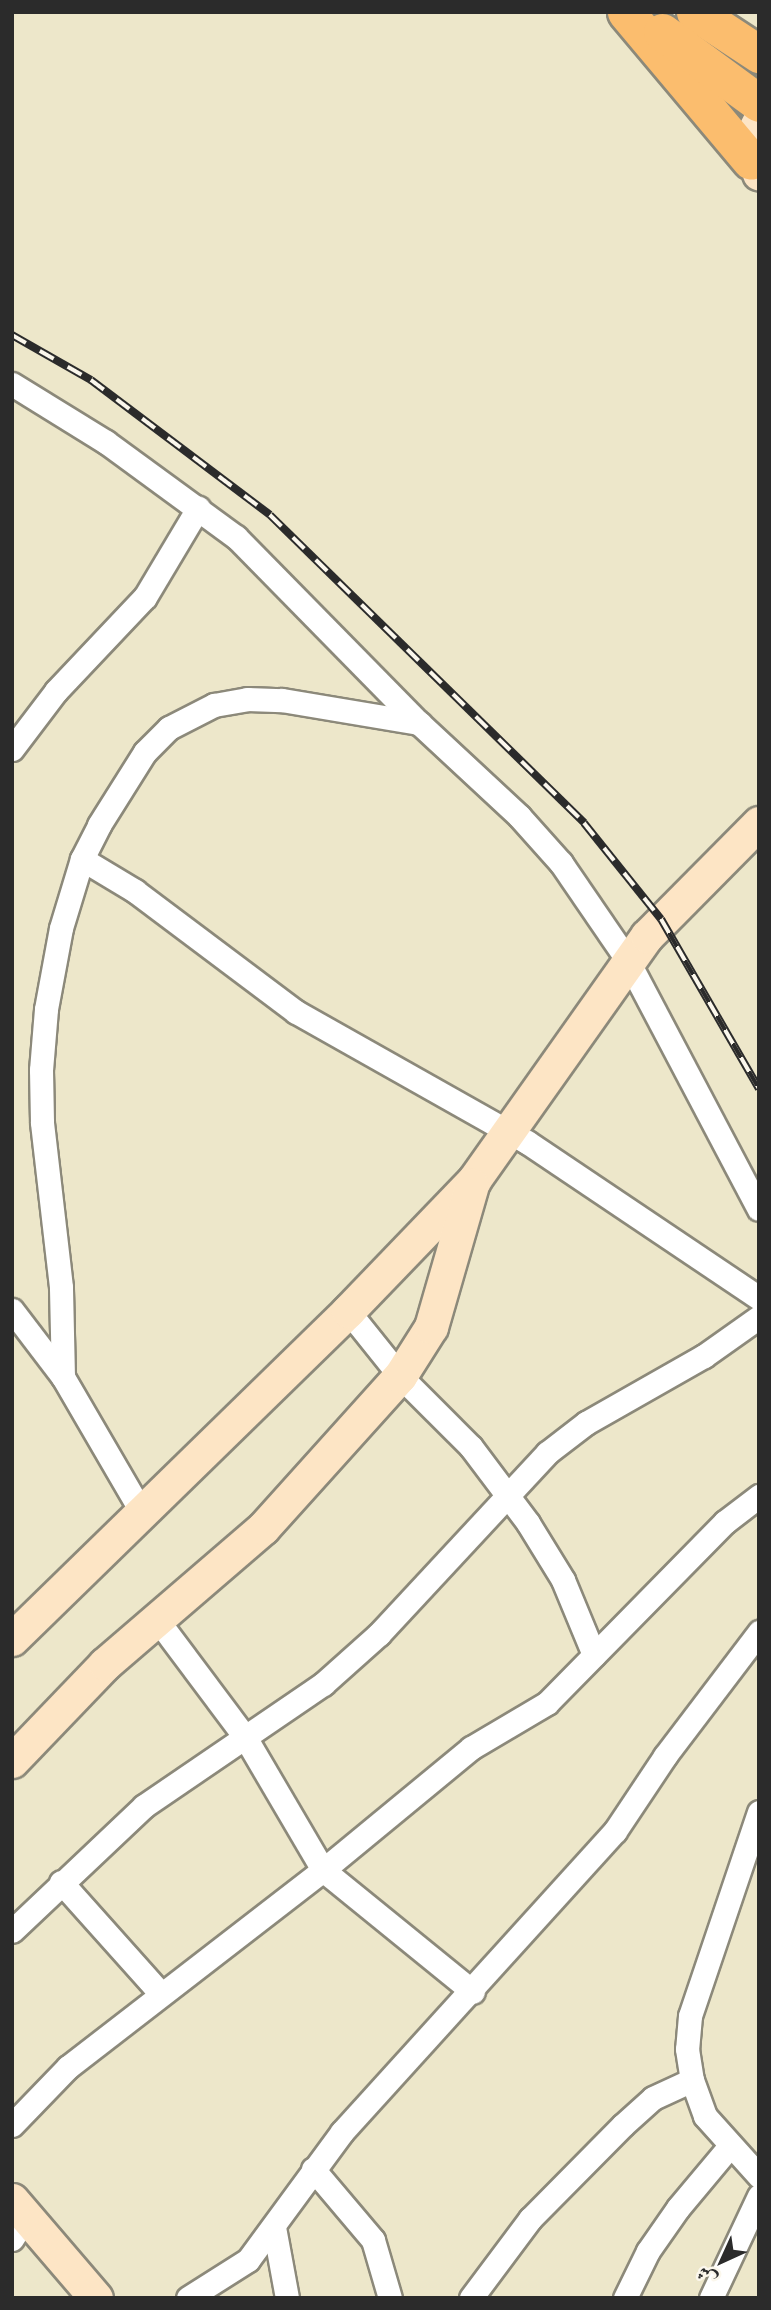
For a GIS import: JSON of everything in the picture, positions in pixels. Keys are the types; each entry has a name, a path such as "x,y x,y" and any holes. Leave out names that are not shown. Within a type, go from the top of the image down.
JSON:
{"main road":[{"path":"626,12 755,167"},
{"path":"636,12 759,103"},
{"path":"695,12 759,54"}],"street":[{"path":"755,167 749,141 759,121"},
{"path":"14,390 106,442 198,508 292,592 419,723 500,796 561,863 628,961 759,1209"},
{"path":"15,737 56,691 125,623 162,573 198,508"},
{"path":"63,1377 61,1287 42,1122 41,1070 48,995 82,859 145,752 169,728 214,705 247,699 282,701 419,723"},
{"path":"12,1639 348,1311 474,1180 628,961 675,904 759,823"},
{"path":"82,859 135,891 296,1012 507,1130 759,1298"},
{"path":"12,1761 60,1708 156,1618 262,1528 400,1377 431,1327 447,1280 474,1180"},
{"path":"402,1254 415,1249 429,1252 447,1280"},
{"path":"12,1310 63,1377 141,1511"},
{"path":"348,1311 400,1377 471,1447 506,1492 563,1580 594,1655"},
{"path":"12,1931 144,1806 323,1684 379,1634 506,1492 586,1423 704,1356 759,1317"},
{"path":"12,2125 68,2067 323,1870 471,1748 547,1703 724,1522 759,1496"},
{"path":"156,1618 245,1737 323,1870 473,1992"},
{"path":"188,2298 248,2260 341,2132 473,1992 615,1831 665,1756 759,1632"},
{"path":"759,1812 691,2016 687,2049 692,2080 705,2116 729,2147 759,2176"},
{"path":"61,1882 161,1994"},
{"path":"473,2297 530,2219 623,2125 653,2098 692,2080"},
{"path":"625,2298 663,2229 729,2147"},
{"path":"313,2169 373,2240 390,2298"},
{"path":"711,2298 759,2196"},
{"path":"17,2218 96,2298"},
{"path":"274,2227 287,2298"}],"railway":[{"path":"12,335 91,380 270,515 584,823 661,919 759,1089"}]}
